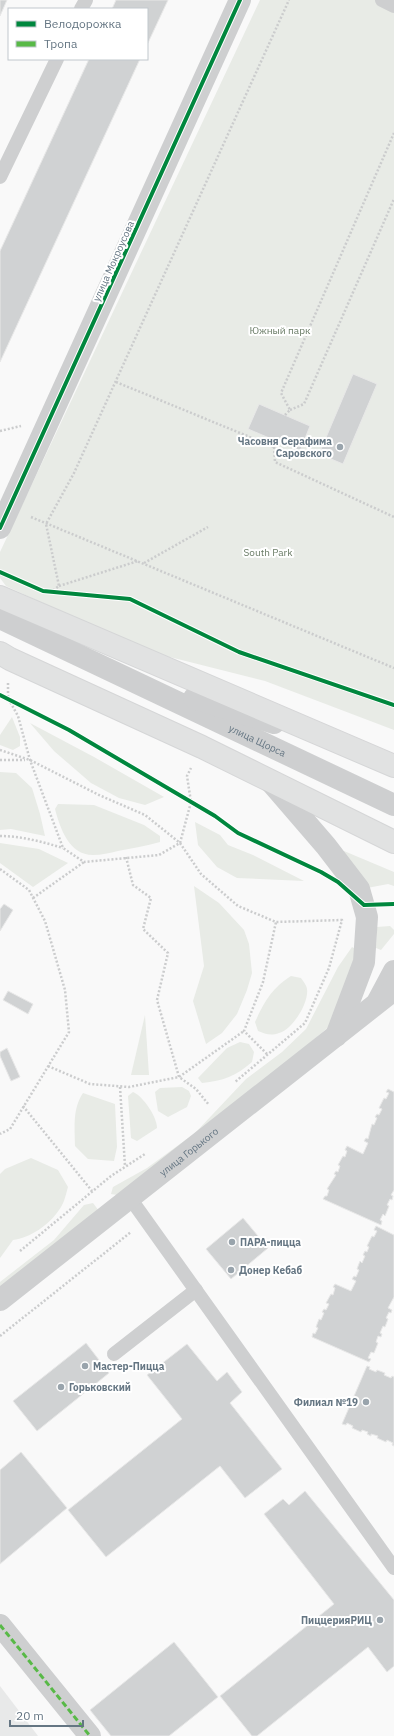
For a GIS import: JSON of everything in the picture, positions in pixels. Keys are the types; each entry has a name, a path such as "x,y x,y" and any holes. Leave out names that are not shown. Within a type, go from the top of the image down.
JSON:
{"main road":[{"path":"0,597 394,766"},
{"path":"0,653 10,659 202,747 394,842"}],"street":[{"name":"улица Мокроусова","path":"0,528 240,0"},
{"name":"улица Щорса","path":"0,618 394,805"},
{"name":"улица Щорса","path":"120,675 353,748 394,774"},
{"path":"270,781 326,846 359,888 367,917 364,962 335,1038"},
{"name":"улица Горького","path":"0,1300 335,1038 386,996 394,971"},
{"path":"0,1625 90,1736"}],"lane":[{"path":"382,0 394,6"},
{"path":"0,177 57,60"},
{"path":"130,1198 394,1568"},
{"path":"114,1354 196,1290"}],"path":[{"path":"46,524 74,473 289,0"},
{"path":"290,410 281,393 394,133"},
{"path":"285,415 290,410 304,404 394,199"},
{"path":"116,382 274,447"},
{"path":"275,441 275,462 394,516"},
{"path":"9,507 46,524 144,563 394,668"},
{"path":"144,563 208,527"},
{"path":"59,586 138,561"},
{"path":"47,592 59,593"},
{"path":"8,689 6,697 18,716 30,760 63,848"},
{"path":"6,697 15,702"},
{"path":"33,898 84,862 159,855 180,843 191,802 187,776 202,747"},
{"path":"0,750 30,760 99,795 144,815 180,843 201,874 238,906 276,922 342,920 329,968 305,1022 232,1085"},
{"path":"0,760 30,760"},
{"path":"185,798 197,806"},
{"path":"0,836 11,836 63,848 84,862"},
{"path":"126,857 133,885 151,898 143,929 168,953 157,1000 179,1077 196,1089 209,1106 215,1100"},
{"path":"0,869 29,890 45,921 65,990 68,1032 10,1129 0,1134"},
{"path":"48,1066 90,1084 120,1087 129,1087 179,1077 244,1031 263,982 276,922"},
{"path":"244,1031 267,1054"},
{"path":"120,1087 125,1166"},
{"path":"23,1106 92,1191"},
{"path":"17,1254 92,1191 125,1166 150,1151"},
{"path":"0,1336 146,1220"}],"shaded area":[{"path":"0,1686 38,1736 0,1736"}],"green space":[{"name":"South Park","path":"260,0 394,0 394,730 265,681 146,651 6,586 0,578 0,552"},
{"path":"12,717 20,737 20,746 13,750 0,745 0,735"},
{"path":"30,723 164,797 145,805 119,798 91,783 54,751"},
{"path":"0,772 16,773 32,788 45,836 11,829 0,830"},
{"path":"58,804 94,805 144,825 160,836 160,842 102,854 85,854 72,845 63,832 55,809"},
{"path":"195,822 220,835 228,845 253,855 304,881 237,878 217,867 198,845"},
{"path":"0,843 39,849 68,863 33,887 0,863"},
{"path":"344,851 394,872 394,886 388,884 367,888 342,853"},
{"path":"194,886 219,903 244,930 249,944 252,973 237,1014 222,1033 206,1044 193,1001 204,966"},
{"path":"390,926 394,930 394,934 381,950 376,948 377,927"},
{"path":"352,947 363,953 338,1019 129,1197 111,1194 113,1187 147,1168 195,1133 246,1079 282,1052 306,1029 338,967"},
{"path":"291,976 301,978 307,988 307,995 299,1015 289,1027 279,1033 268,1034 258,1031 255,1022 266,1002 273,991"},
{"path":"145,1015 149,1075 131,1075"},
{"path":"240,1042 249,1044 254,1052 252,1062 229,1077 202,1083 198,1078 227,1048"},
{"path":"182,1087 189,1091 191,1096 187,1107 168,1117 158,1111 155,1092 160,1088"},
{"path":"133,1092 137,1094 149,1107 155,1118 157,1128 137,1141 131,1138 128,1096"},
{"path":"83,1093 115,1104 117,1147 114,1161 88,1159 75,1146 76,1112 79,1099"},
{"path":"31,1158 58,1170 68,1187 66,1196 61,1208 45,1226 26,1237 13,1240 0,1258 0,1174 5,1169"},
{"path":"93,1203 99,1211 0,1295 0,1282 54,1240 84,1205"}],"building":[{"path":"0,0 7,0 0,16"},
{"path":"116,0 168,0 148,43 148,8 112,8"},
{"path":"89,60 140,60 0,362 0,251"},
{"path":"353,374 377,384 343,464 319,454"},
{"path":"259,404 310,426 300,451 248,429"},
{"path":"4,904 13,910 0,931 0,909"},
{"path":"8,991 33,1004 28,1014 3,1000"},
{"path":"7,1048 20,1077 11,1081 0,1056 0,1052"},
{"path":"388,1089 394,1092 394,1190 391,1195 393,1196 392,1200 390,1199 387,1205 389,1206 385,1216 383,1214 380,1220 382,1221 381,1225 323,1199 327,1196 329,1190 327,1189 336,1175 334,1174 336,1171 338,1172 340,1166 338,1165 343,1156 345,1157 347,1151 345,1150 347,1146 363,1154 368,1143 364,1141 366,1138 368,1139 372,1124 374,1125 377,1118 375,1117 377,1114 379,1115 382,1109 379,1108 384,1098 386,1099 389,1093 386,1092"},
{"path":"243,1218 268,1248 231,1279 206,1249"},
{"path":"376,1226 394,1235 394,1297 388,1308 392,1310 391,1313 389,1312 386,1318 388,1319 385,1327 383,1326 380,1333 382,1334 381,1337 378,1336 376,1342 378,1343 374,1353 371,1352 368,1358 371,1359 369,1362 312,1337 313,1333 315,1334 318,1328 316,1327 319,1319 321,1320 324,1313 322,1312 324,1309 326,1310 329,1304 326,1303 331,1294 333,1295 335,1288 333,1287 335,1284 351,1291 356,1281 352,1279 354,1276 356,1277 359,1270 357,1269 360,1261 362,1263 365,1256 363,1255 365,1251 367,1252 369,1247 367,1246 372,1236 374,1237 377,1231 374,1230"},
{"name":"Горьковский","path":"86,1343 109,1373 37,1431 13,1401"},
{"path":"187,1344 217,1381 227,1372 242,1392 230,1403 282,1469 245,1498 220,1466 106,1557 68,1510 182,1419 147,1375"},
{"path":"367,1366 370,1367 369,1369 376,1372 377,1370 385,1373 384,1375 391,1378 392,1376 394,1377 394,1446 392,1445 393,1443 387,1440 386,1442 377,1438 378,1436 371,1434 371,1436 367,1434 368,1432 362,1430 361,1432 352,1428 353,1426 347,1423 346,1425 342,1424"},
{"path":"21,1452 67,1508 0,1564 0,1470"},
{"path":"305,1491 394,1600 394,1666 387,1672 368,1647 257,1736 252,1736 220,1696 334,1604 264,1514 283,1499 289,1505"},
{"path":"174,1642 218,1697 169,1736 111,1736 90,1710"}],"marked path":[{"path":"0,1625 90,1736"}],"cycle path":[{"path":"0,528 240,0"},
{"path":"0,572 43,591 130,599 239,652 394,705"},
{"path":"0,695 69,730 215,816 238,833 321,872 338,882 364,905 394,904"}],"place":[{"name":"Часовня Серафима Саровского","path":"340,447"},
{"name":"ПАРА-пицца","path":"232,1242"},
{"name":"Донер Кебаб","path":"231,1270"},
{"name":"Мастер-Пицца","path":"85,1366"},
{"name":"Горьковский","path":"61,1387"},
{"name":"Филиал №19","path":"366,1402"},
{"name":"ПиццерияРИЦ","path":"380,1620"}],"park label":[{"name":"Южный парк","path":"280,330"}]}
